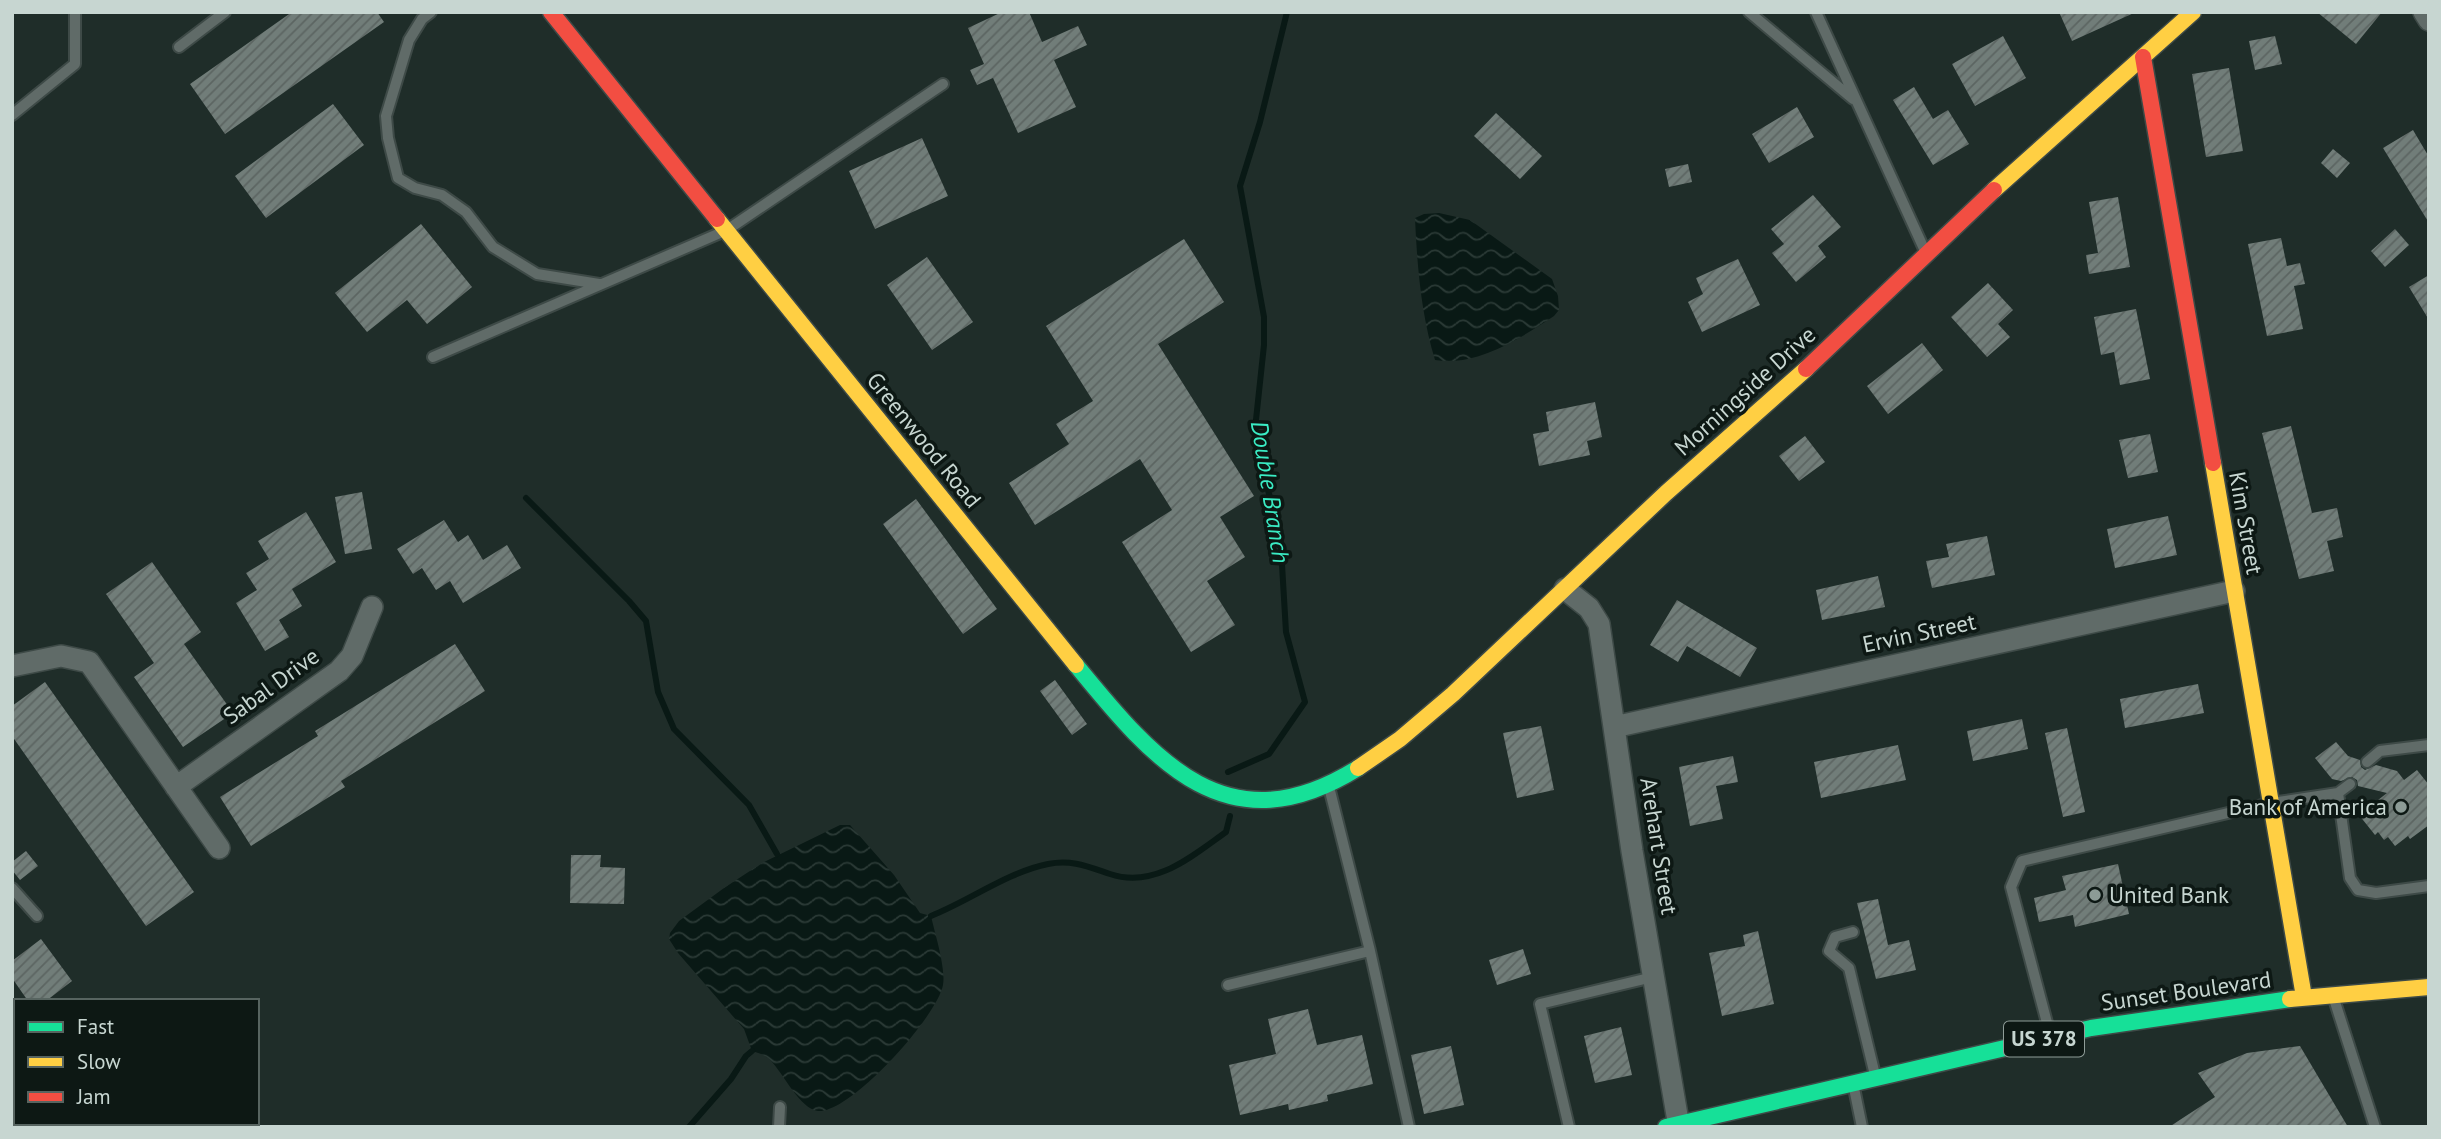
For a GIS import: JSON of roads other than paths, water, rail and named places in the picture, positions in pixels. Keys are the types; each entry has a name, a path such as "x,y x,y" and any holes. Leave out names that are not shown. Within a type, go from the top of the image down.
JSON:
{"street":[{"name":"Greenwood Road","path":"551,12 1124,724 1166,765 1199,787 1229,797 1262,800 1288,798 1323,787"},
{"name":"Morningside Drive","path":"1323,787 1365,765 1432,713 1666,493 1768,404 1926,254 2143,57 2171,21 2193,12"},
{"path":"2424,12 2429,20"},
{"name":"Kim Street","path":"2143,57 2304,996"},
{"name":"Arehart Street","path":"1566,589 1589,608 1599,624 1674,1126"},
{"name":"Ervin Street","path":"1614,727 2234,591"},
{"name":"Sabal Drive","path":"176,787 339,671 352,656 372,607"},
{"path":"12,666 61,656 89,662 219,848"},
{"name":"Sunset Boulevard","path":"1674,1126 2091,1028 2304,996 2429,987"}],"lane":[{"path":"12,115 75,64 75,12"},
{"path":"179,47 225,12"},
{"path":"430,12 422,19 409,40 386,116 388,138 398,178 415,188 442,195 466,212 493,247 537,274 600,285"},
{"path":"1749,12 1855,101"},
{"path":"1816,12 1926,254"},
{"path":"433,357 727,230 943,84"},
{"path":"2367,762 2380,751 2429,746"},
{"path":"2051,1037 2011,887 2022,861 2271,803 2338,793 2350,784"},
{"path":"1323,787 1370,951 1404,1126"},
{"path":"2338,793 2350,878 2358,890 2376,893 2429,886"},
{"path":"12,888 37,916"},
{"path":"1853,932 1835,937 1829,951 1849,968 1875,1078"},
{"path":"1228,985 1370,951"},
{"path":"1569,1127 1540,1004 1653,977"},
{"path":"2332,994 2375,1127"},
{"path":"1852,1083 1862,1127"},
{"path":"779,1127 780,1107"}],"water":[{"path":"1439,213 1470,220 1552,279 1558,296 1559,310 1554,316 1513,341 1482,355 1451,361 1435,360 1420,289 1415,218"},
{"path":"840,825 850,825 894,875 920,913 931,916 944,978 937,1000 925,1019 890,1061 850,1097 832,1108 818,1111 811,1109 798,1097 769,1059 752,1051 744,1029 669,939 679,921 724,888 762,863"}],"waterway":[{"name":"Double Branch","path":"1228,772 1269,754 1305,702 1286,632 1280,531 1259,460 1255,429 1264,345 1264,317 1240,186 1260,122 1287,12"},
{"path":"526,498 646,621 658,692 674,729 749,805 777,854"},
{"name":"Double Branch","path":"931,916 1018,873 1048,864 1073,863 1127,877 1158,874 1186,860 1226,832 1230,816"},
{"name":"Double Branch","path":"689,1127 752,1051"}],"place":[{"name":"Bank of America","path":"2401,807"},
{"name":"United Bank","path":"2095,895"}]}
